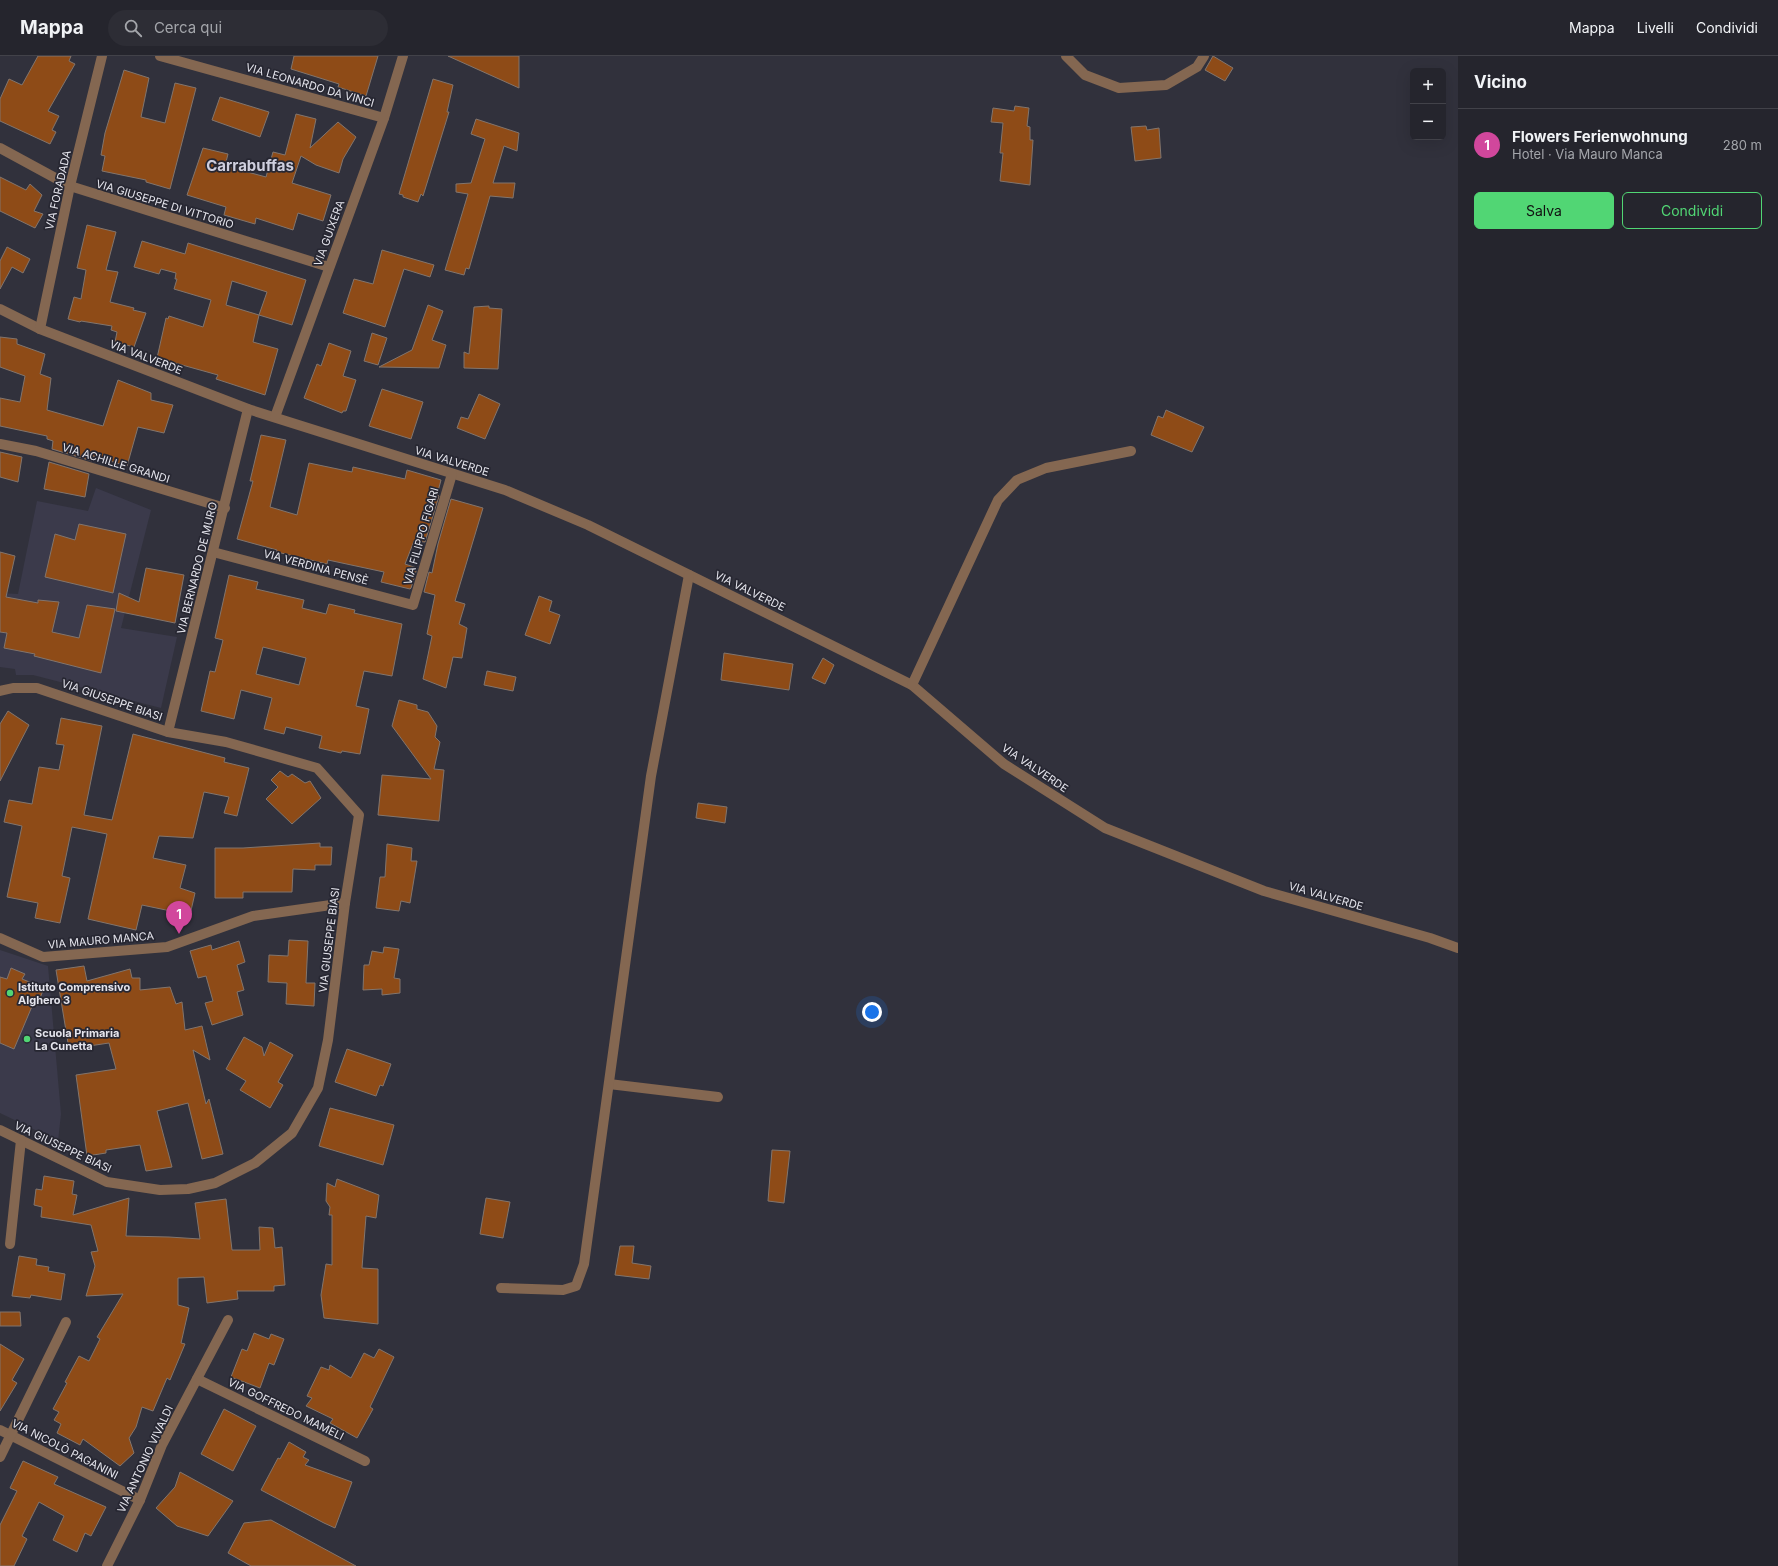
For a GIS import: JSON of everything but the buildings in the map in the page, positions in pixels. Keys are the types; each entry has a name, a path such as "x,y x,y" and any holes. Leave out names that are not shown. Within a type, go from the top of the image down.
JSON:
{"street":[{"name":"VIA FORADADA","path":"40,329 70,186 102,56"},
{"name":"VIA LEONARDO DA VINCI","path":"160,56 384,118"},
{"name":"VIA GUIXERA","path":"275,417 384,118 403,56"},
{"path":"1066,56 1085,75 1119,88 1166,85 1197,68 1204,56"},
{"name":"VIA GIUSEPPE DI VITTORIO","path":"0,148 70,186 329,267"},
{"name":"VIA VALVERDE","path":"0,309 40,329 248,409 505,490 588,525 912,685 1004,764 1105,828 1264,891 1430,938 1458,948"},
{"name":"VIA BERNARDO DE MURO","path":"168,732 225,508 248,409"},
{"name":"VIA ACHILLE GRANDI","path":"0,444 36,451 225,508"},
{"path":"912,685 998,500 1017,480 1046,468 1131,451"},
{"name":"VIA FILIPPO FIGARI","path":"413,604 452,474"},
{"name":"VIA VERDINA PENSÈ","path":"213,552 413,604"},
{"path":"501,1288 563,1290 576,1286 584,1264 651,776 689,575"},
{"name":"VIA GIUSEPPE BIASI","path":"0,691 13,688 37,688 168,732 226,742 317,768 359,815 328,1040 318,1088 292,1133 255,1163 215,1183 188,1189 160,1190 107,1182 0,1130"},
{"name":"VIA MAURO MANCA","path":"0,938 43,957 167,947 253,916 346,903"},
{"path":"609,1084 718,1097"},
{"path":"10,1244 21,1140"},
{"name":"VIA ANTONIO VIVALDI","path":"107,1566 140,1500 162,1445 228,1320"},
{"path":"0,1457 66,1322"},
{"name":"VIA GOFFREDO MAMELI","path":"197,1379 365,1461"},
{"name":"VIA NICOLÒ PAGANINI","path":"0,1430 140,1500"}],"shaded area":[{"path":"96,488 151,510 121,628 177,637 161,708 33,675 16,675 15,669 0,667 0,593 18,594 37,501 88,511"},
{"name":"Scuola Primaria La Cunetta","path":"0,950 48,966 61,1114 58,1141 0,1113"}],"place":[{"name":"Flowers Ferienwohnung","path":"179,934"},
{"name":"Istituto Comprensivo Alghero 3","path":"10,993"},
{"name":"Scuola Primaria La Cunetta","path":"27,1039"}],"district":[{"name":"Carrabuffas","path":"250,165"}]}
